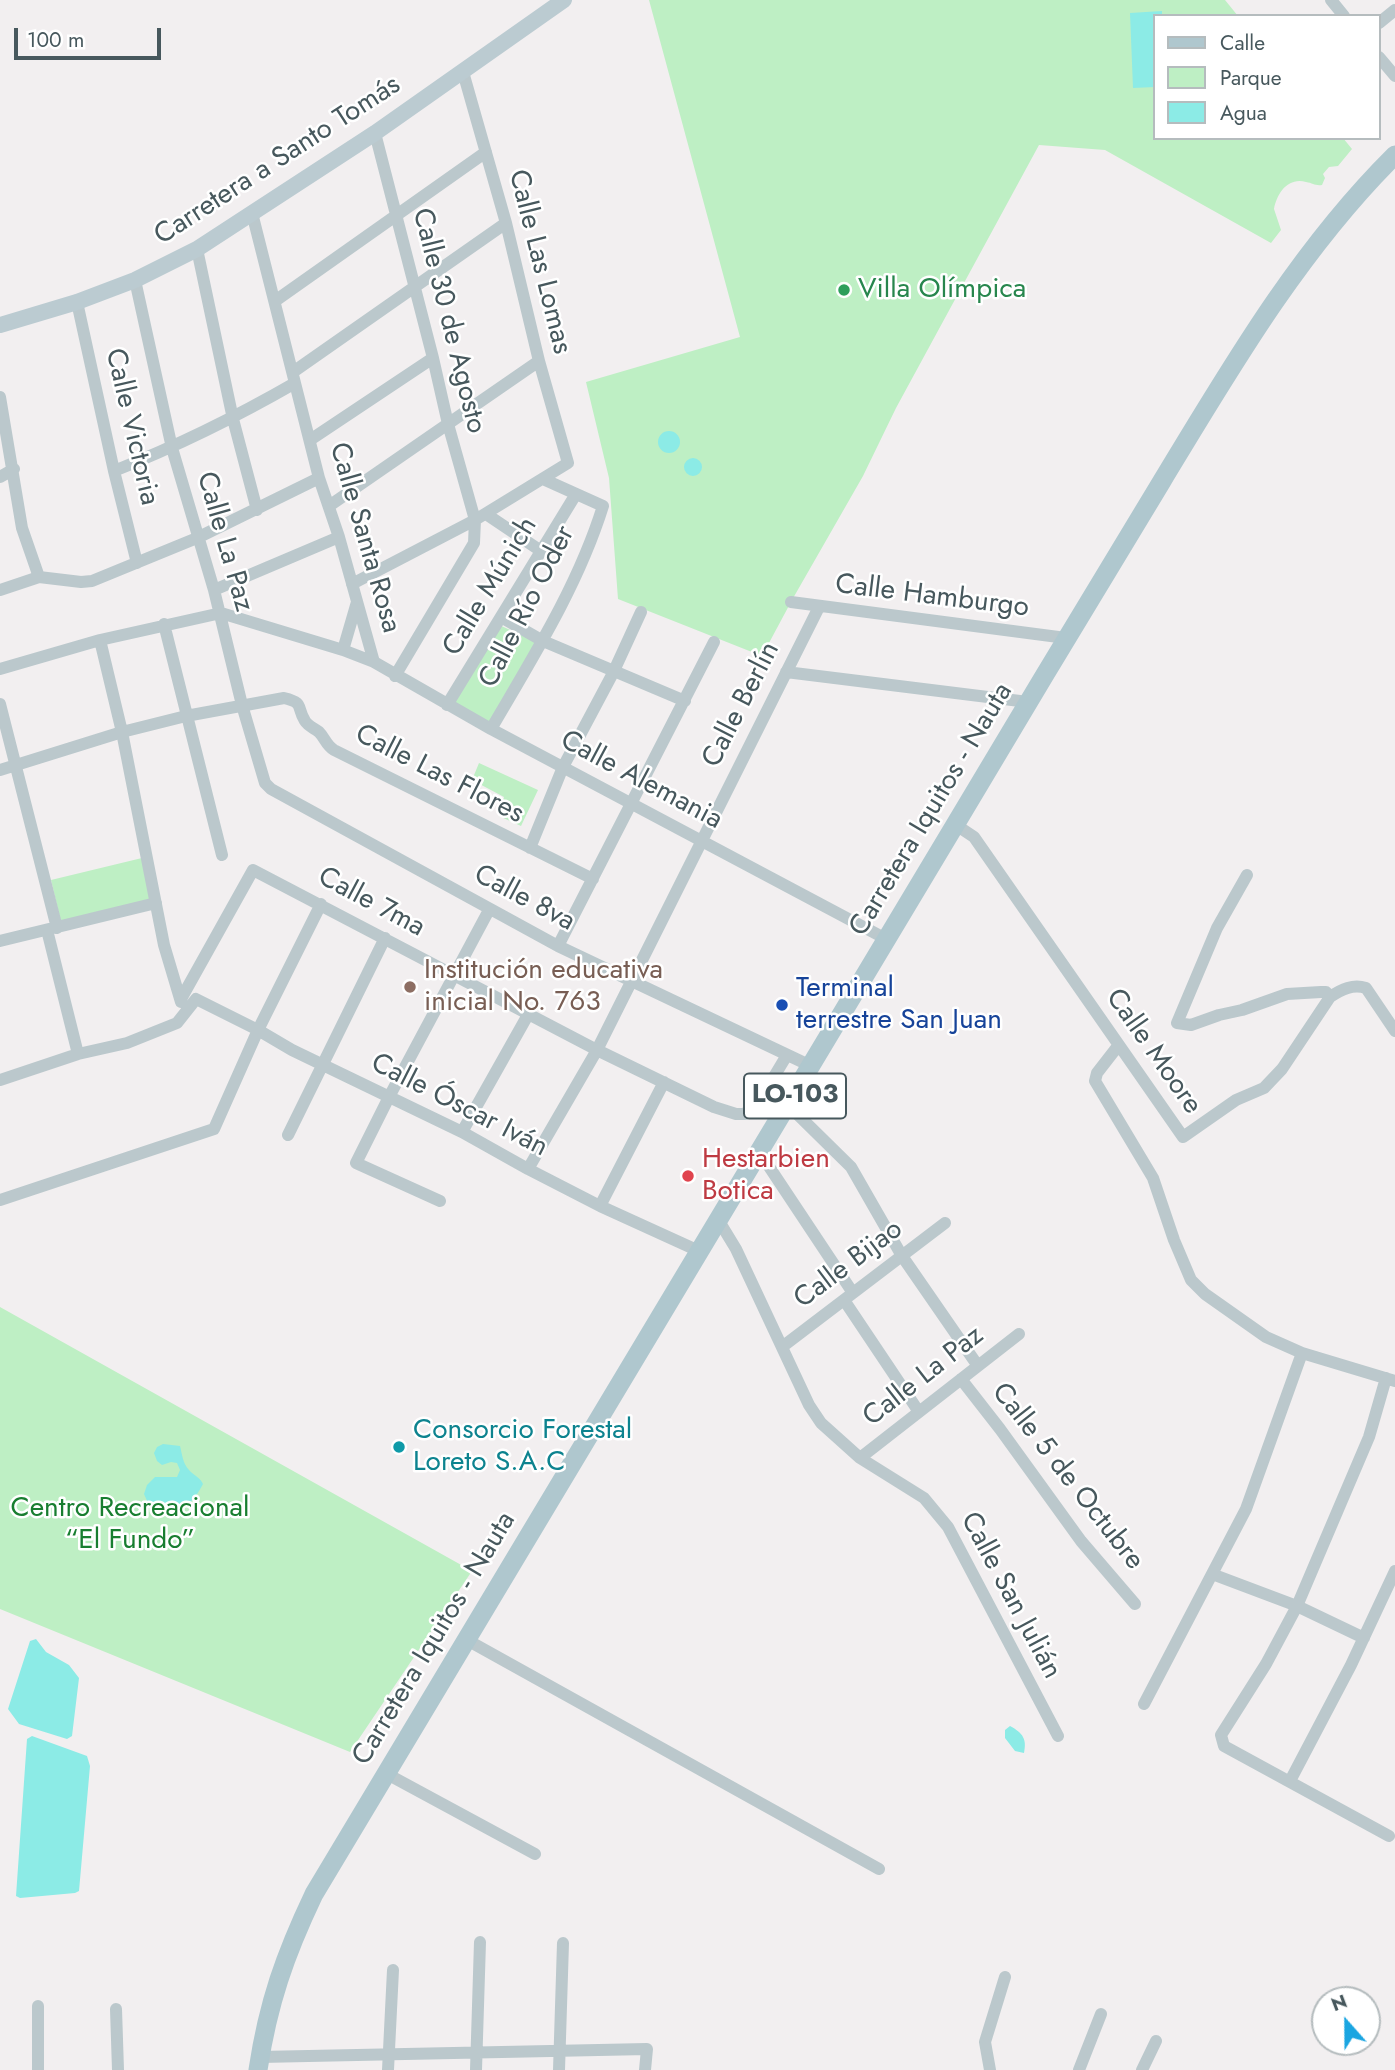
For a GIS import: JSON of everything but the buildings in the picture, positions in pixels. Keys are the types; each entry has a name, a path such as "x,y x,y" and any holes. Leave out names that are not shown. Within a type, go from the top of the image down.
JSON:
{"main road":[{"name":"Carretera Iquitos - Nauta","path":"259,2064 275,1988 289,1946 314,1894 1242,349 1322,238 1375,174 1395,155"}],"street":[{"name":"Carretera a Santo Tomás","path":"0,325 135,281 197,249 375,133 564,0"},
{"path":"1331,0 1342,14"},
{"path":"1381,21 1395,10"},
{"path":"1381,59 1395,76"},
{"name":"Calle Las Lomas","path":"463,72 506,223 539,361 568,463 543,479"},
{"name":"Calle 30 de Agosto","path":"375,133 448,424 481,517"},
{"path":"275,300 486,152"},
{"name":"Calle Santa Rosa","path":"252,213 319,478 340,537 374,662"},
{"path":"114,471 172,448 233,419 506,223"},
{"path":"197,249 233,419 257,510"},
{"name":"Calle La Paz","path":"135,281 172,448 221,613 242,705 265,783 293,800"},
{"name":"Calle Victoria","path":"77,302 137,564"},
{"path":"310,440 433,358"},
{"path":"329,506 539,361"},
{"path":"1,402 22,528 39,577"},
{"path":"0,477 14,469"},
{"path":"0,590 39,577 92,581 197,538 319,478"},
{"path":"352,584 481,517 543,479 576,494"},
{"name":"Calle Río Oder","path":"491,729 543,641 592,543 603,506 576,494"},
{"name":"Calle Múnich","path":"447,705 576,494"},
{"path":"481,517 541,551"},
{"path":"395,676 474,543 481,517"},
{"path":"214,590 340,537"},
{"path":"343,650 357,602"},
{"name":"Calle Hamburgo","path":"791,602 1066,638"},
{"name":"Calle Berlín","path":"528,1169 597,1050 819,607"},
{"path":"530,848 563,767 613,673 641,612"},
{"name":"Calle Santa Rosa","path":"0,669 100,640 221,613 374,662"},
{"path":"501,617 543,641 684,701"},
{"path":"164,624 222,855"},
{"path":"0,1080 78,1054 127,1043 177,1023 185,1015 164,945 122,732 100,640"},
{"path":"558,946 715,642"},
{"name":"Calle Alemania","path":"374,662 491,729 888,940"},
{"path":"786,672 1028,702"},
{"name":"Calle Las Flores","path":"242,705 272,698 295,700 301,705 304,720 321,734 328,746 593,878"},
{"path":"0,704 16,765 78,1054"},
{"path":"0,770 122,732 242,705"},
{"name":"Calle 8va","path":"293,800 558,946 813,1067"},
{"name":"Calle Moore","path":"956,825 974,836 1183,1137 1236,1100 1264,1088 1282,1069 1330,997"},
{"name":"Calle 7ma","path":"181,999 253,870 597,1050 714,1107 745,1114 762,1095 787,1055"},
{"path":"1247,875 1217,928 1177,1023 1191,1025 1287,994 1326,992 1330,997 1341,990 1358,986 1366,988 1395,1031"},
{"path":"0,941 156,903"},
{"path":"0,1200 214,1129 258,1030 321,904"},
{"path":"440,1201 356,1163 388,1097 489,910"},
{"path":"288,1135 385,938"},
{"name":"Calle Óscar Iván","path":"185,1015 196,999 321,1064 462,1132 600,1206 701,1252"},
{"path":"462,1132 529,1013"},
{"path":"1118,1046 1097,1073 1095,1081 1153,1178 1191,1280 1205,1294 1266,1337 1302,1353 1391,1380 1297,1606 1266,1664 1221,1735 1224,1746 1389,1836"},
{"path":"600,1206 664,1082"},
{"path":"762,1095 789,1106 850,1167 902,1256 978,1366"},
{"path":"760,1153 919,1412"},
{"name":"Calle San Julián","path":"719,1221 736,1249 815,1414 821,1423 860,1458 924,1498 948,1527 1058,1736"},
{"name":"Calle Bijao","path":"782,1346 945,1223"},
{"name":"Calle La Paz","path":"860,1458 1019,1334"},
{"path":"1144,1704 1246,1509 1302,1353"},
{"name":"Calle 5 de Octubre","path":"961,1380 1081,1541 1135,1604"},
{"path":"1290,1781 1364,1638 1395,1571"},
{"path":"1212,1574 1297,1606 1364,1638"},
{"path":"467,1640 879,1869"},
{"path":"387,1774 535,1854"},
{"path":"476,2070 480,1941"},
{"path":"559,2070 563,1943"},
{"path":"388,2070 393,1970"},
{"path":"990,2070 985,2042 1005,1977"},
{"path":"38,2006 38,2070"},
{"path":"116,2009 118,2070"},
{"path":"1079,2070 1101,2014"},
{"path":"1142,2070 1156,2041"},
{"path":"259,2064 389,2054 647,2049 645,2070"}],"green space":[{"name":"Villa Olímpica","path":"649,0 1225,0 1236,14 1154,14 1154,140 1345,140 1352,149 1338,166 1329,167 1323,174 1325,178 1322,185 1300,181 1284,188 1274,209 1281,230 1271,243 1105,150 1039,145 896,408 863,476 762,656 618,599 609,478 586,382 740,337"},
{"path":"497,624 541,644 489,729 447,707"},
{"path":"479,763 538,790 521,826 499,816 504,797 472,780"},
{"path":"142,858 151,901 61,922 51,880"},
{"name":"Centro Recreacional “El Fundo”","path":"0,1307 472,1571 350,1752 0,1609"}],"water":[{"path":"1162,11 1162,14 1154,14 1154,87 1133,88 1130,13"},
{"path":"669,431 677,434 680,442 677,450 669,453 661,450 658,442 661,434"},
{"path":"693,458 699,461 702,467 699,473 693,476 687,473 684,467 687,461"},
{"path":"163,1444 180,1446 187,1468 203,1484 193,1500 181,1508 148,1503 144,1494 147,1485 155,1477 177,1477 180,1470 177,1463 162,1465 157,1461 154,1453 157,1447"},
{"path":"36,1639 46,1652 69,1665 79,1678 72,1736 67,1739 19,1724 8,1709 30,1641"},
{"path":"1010,1726 1023,1737 1024,1753 1015,1751 1005,1738 1005,1730"},
{"path":"32,1736 87,1756 90,1766 79,1891 75,1893 20,1898 16,1896 27,1739"}],"place":[{"name":"Villa Olímpica","path":"844,290"},
{"name":"Institución educativa inicial No. 763","path":"410,987"},
{"name":"Terminal terrestre San Juan","path":"782,1005"},
{"name":"Hestarbien Botica","path":"688,1176"},
{"name":"Consorcio Forestal Loreto S.A.C","path":"399,1447"}]}
